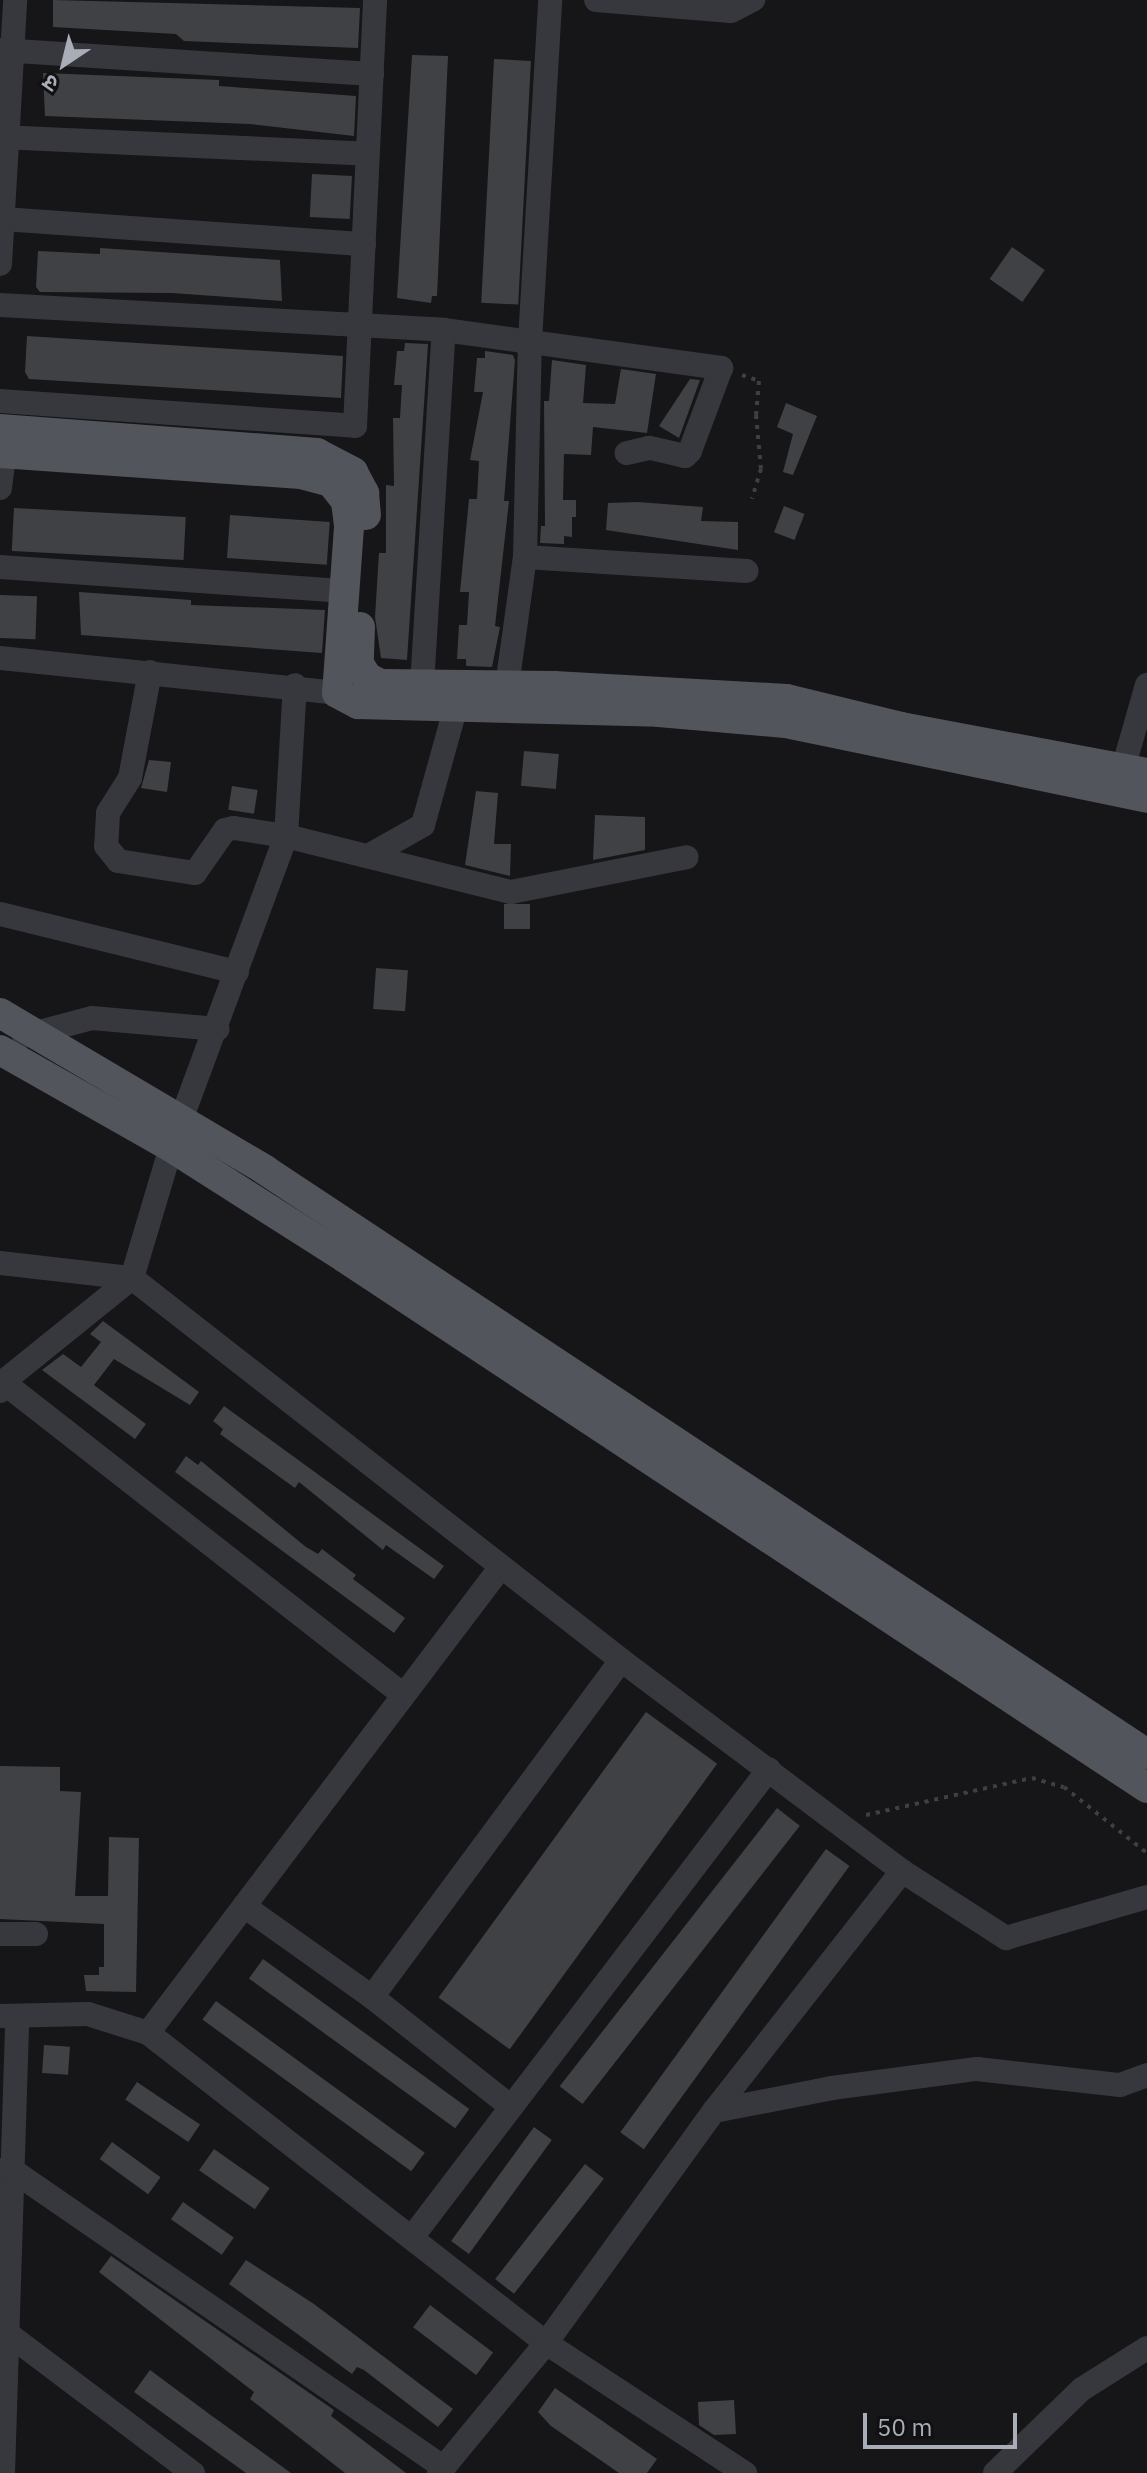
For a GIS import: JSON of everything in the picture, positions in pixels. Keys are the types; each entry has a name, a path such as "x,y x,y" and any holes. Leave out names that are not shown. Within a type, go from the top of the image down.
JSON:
{"main road":[{"path":"1,445 301,474 331,482 340,490 348,514 337,693 358,704 659,712 786,723 1129,778"},
{"path":"1,445 297,451 343,463 359,482 367,504 359,664 367,677 381,684 507,686 787,699 1129,778 1147,798"},
{"path":"0,1013 176,1133 619,1423 1147,1754"},
{"path":"5,1053 176,1133"},
{"path":"619,1423 1147,1788"}],"street":[{"path":"0,264 6,50 15,0"},
{"path":"0,401 355,426 375,0"},
{"path":"507,686 525,557 530,341 550,0"},
{"path":"596,0 731,11 753,0"},
{"path":"6,50 372,74"},
{"path":"4,138 368,154"},
{"path":"3,219 364,244"},
{"path":"0,305 444,330 721,368 690,451 685,456 649,448 627,453"},
{"path":"422,685 444,330"},
{"path":"0,488 1,445"},
{"path":"525,557 747,571"},
{"path":"0,567 345,591"},
{"path":"0,658 295,685 337,693 381,684"},
{"path":"150,672 130,778 108,813 108,854 118,861 195,873 225,830 286,836 511,892 687,857"},
{"path":"295,685 286,836 218,1029 176,1133 132,1278 2,1386 402,1694"},
{"path":"1129,778 1147,685"},
{"path":"370,855 423,825 456,706"},
{"path":"0,914 237,972"},
{"path":"5,1053 27,1032 92,1018 218,1029"},
{"path":"0,1263 132,1278 621,1660 902,1871 1006,1938 1147,1897"},
{"path":"148,2033 500,1568"},
{"path":"372,1997 621,1660"},
{"path":"413,2236 769,1769"},
{"path":"6,2170 441,2470 546,2343 714,2111 902,1871"},
{"path":"244,1906 372,1997 510,2106"},
{"path":"0,1934 36,1934"},
{"path":"3,2473 9,2016 88,2014 148,2033 413,2236 546,2343 745,2473"},
{"path":"714,2111 832,2088 977,2069 1120,2085 1147,2075"},
{"path":"4,2332 193,2473"},
{"path":"995,2473 1082,2389 1147,2348"}],"path":[{"path":"721,368 759,381 756,415 761,469 752,499"},
{"path":"837,1821 1032,1778 1064,1787 1147,1853"}],"building":[{"path":"53,0 360,8 358,48 184,41 176,34 53,27"},
{"path":"412,55 448,56 437,296 432,296 431,303 397,298"},
{"path":"494,59 531,61 518,305 481,303"},
{"path":"43,73 219,80 219,86 356,96 354,136 250,124 45,116"},
{"path":"312,174 352,176 350,219 310,217"},
{"path":"1012,247 1045,270 1022,302 990,279"},
{"path":"100,248 280,260 282,301 172,293 40,292 36,287 38,251 100,254"},
{"path":"27,336 343,356 341,398 29,379 25,372"},
{"path":"405,343 428,344 407,660 381,658 375,617 379,553 386,553 386,485 394,486 393,418 400,418 402,385 394,385 397,351 404,351"},
{"path":"485,351 513,355 515,360 504,501 509,501 495,626 500,627 492,667 466,666 466,659 457,659 459,625 467,625 469,592 460,592 469,499 477,499 479,461 470,460 483,392 474,392 477,358 485,358"},
{"path":"552,360 586,365 583,403 615,404 621,369 656,374 647,433 593,427 591,455 564,454 563,500 576,500 576,517 572,517 572,537 564,536 564,544 540,543 541,526 545,526 544,401 549,401"},
{"path":"690,379 700,380 679,438 659,426"},
{"path":"786,403 817,416 793,475 783,472 793,434 777,427"},
{"path":"608,503 703,507 701,521 738,522 738,550 606,530"},
{"path":"784,506 805,514 795,540 774,532"},
{"path":"14,508 186,517 184,560 12,551"},
{"path":"230,515 330,522 327,565 227,558"},
{"path":"79,592 191,600 191,605 325,610 322,653 81,635"},
{"path":"0,595 37,596 35,639 0,638"},
{"path":"524,751 559,754 556,789 521,786"},
{"path":"149,760 171,762 167,792 141,788"},
{"path":"232,786 258,790 254,814 228,810"},
{"path":"476,791 498,793 494,844 511,844 510,876 465,865"},
{"path":"595,815 645,817 645,850 593,860"},
{"path":"504,904 530,904 530,929 504,929"},
{"path":"376,968 408,970 405,1011 373,1009"},
{"path":"103,1321 199,1392 190,1405 114,1359 94,1385 146,1424 135,1439 42,1370 63,1354 81,1367 101,1342 90,1334"},
{"path":"224,1406 444,1566 434,1579 386,1545 383,1550 299,1482 295,1488 220,1434 223,1429 213,1421"},
{"path":"186,1456 198,1465 201,1461 306,1547 318,1554 322,1549 356,1575 353,1579 405,1618 394,1633 175,1472"},
{"path":"646,1712 717,1764 510,2049 439,1998"},
{"path":"0,1766 60,1767 60,1791 81,1792 75,1896 108,1896 109,1837 139,1838 136,1992 86,1991 84,1975 99,1975 99,1967 104,1967 104,1924 0,1919"},
{"path":"777,1808 800,1826 583,2104 560,2086"},
{"path":"826,1849 849,1866 644,2149 620,2132"},
{"path":"263,1959 469,2109 455,2128 249,1978"},
{"path":"216,2001 425,2153 411,2171 202,2020"},
{"path":"44,2045 70,2047 68,2075 42,2073"},
{"path":"137,2082 200,2124 188,2142 125,2099"},
{"path":"534,2127 552,2140 469,2254 451,2241"},
{"path":"112,2142 161,2177 148,2194 100,2159"},
{"path":"214,2149 270,2188 255,2209 199,2170"},
{"path":"585,2164 604,2179 514,2294 495,2279"},
{"path":"183,2202 234,2238 222,2255 171,2219"},
{"path":"111,2256 334,2410 331,2416 406,2473 345,2473 250,2399 254,2392 99,2272"},
{"path":"246,2260 314,2304 453,2409 438,2427 364,2370 357,2367 352,2374 229,2284"},
{"path":"430,2305 493,2353 476,2375 413,2327"},
{"path":"150,2370 291,2473 246,2473 134,2392"},
{"path":"555,2388 657,2459 647,2473 619,2473 551,2426 538,2412"},
{"path":"734,2400 736,2434 714,2435 699,2425 698,2402"}]}
